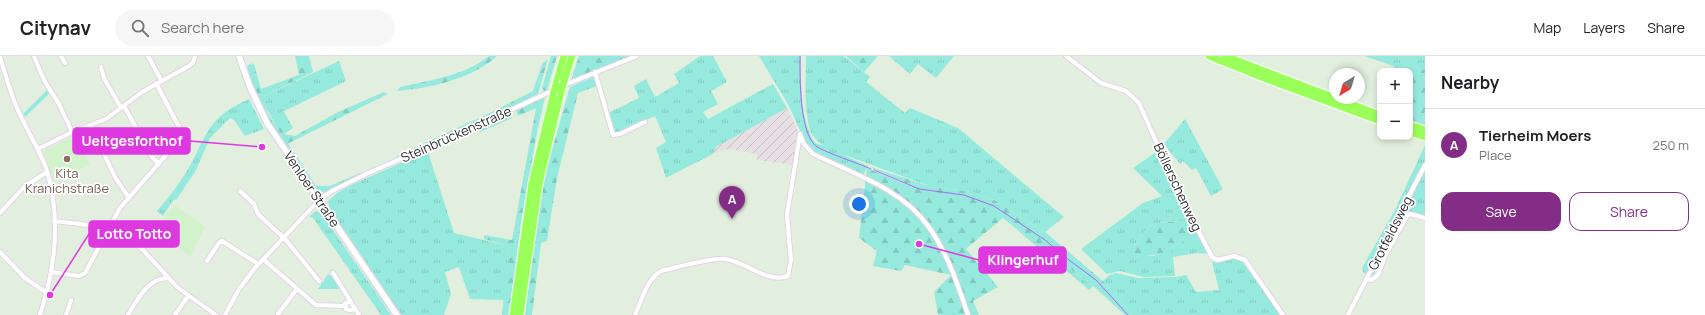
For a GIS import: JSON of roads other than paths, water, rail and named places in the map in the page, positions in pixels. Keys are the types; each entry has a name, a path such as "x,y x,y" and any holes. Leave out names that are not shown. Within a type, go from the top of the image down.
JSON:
{"highway":[{"path":"513,315 532,183 564,56"},
{"path":"520,315 539,184 561,92 572,56"},
{"path":"1209,56 1377,120"},
{"path":"1224,56 1377,114"},
{"path":"1413,126 1425,130"},
{"path":"1413,133 1425,137"}],"main road":[{"name":"Venloer Straße","path":"240,56 250,87 267,123 397,315"}],"street":[{"path":"0,56 1,65 16,107 38,148 47,172 53,201 54,220 51,272 47,293 40,315"},
{"path":"34,56 44,80 59,104 72,132"},
{"path":"61,56 65,63"},
{"path":"148,56 161,80"},
{"path":"38,148 72,132 92,126 106,119 156,83 189,66 193,63 195,56"},
{"name":"Steinbrückenstraße","path":"225,315 238,289 258,264 319,200 332,191 366,174 595,72 637,56"},
{"name":"Böllerschenweg","path":"1066,56 1101,83 1121,88 1131,94 1138,103 1177,189 1212,257 1217,260 1234,256 1245,260 1283,315"},
{"path":"101,67 104,78 152,156 159,164"},
{"path":"595,72 613,135 615,136 645,122"},
{"path":"51,272 82,276 108,230 114,216 179,140 180,132 156,83"},
{"path":"92,126 115,177 129,198"},
{"path":"635,315 651,282 661,271 724,258 743,264 762,275 788,276 791,260 787,215 800,134 804,144 813,154 889,191 924,221 946,256 968,315"},
{"name":"Grotfeldsweg","path":"1348,315 1425,165"},
{"path":"0,213 25,186 47,172"},
{"path":"240,191 256,208 258,214 283,238 319,281"},
{"name":"Grotfeldsweg","path":"1366,280 1371,280 1378,275 1384,256 1407,216 1410,214 1425,218"},
{"path":"54,220 77,222 108,230 142,249 168,278 188,296 216,315"},
{"path":"207,261 219,242 222,242 258,264"},
{"path":"0,252 25,278 47,293"},
{"path":"263,259 319,306 345,306 348,310 355,309"},
{"path":"333,273 359,315"},
{"path":"128,315 144,290 160,278 168,278"},
{"path":"278,314 297,289"},
{"path":"176,315 188,296"},
{"path":"66,315 71,300"},
{"path":"345,306 350,301"}],"waterway":[{"path":"800,56 803,117 810,139 821,149 871,169"},
{"path":"874,170 919,189 964,195 994,206 1045,240 1096,280 1128,315"}],"place":[{"name":"Ueltgesforthof","path":"262,147"},
{"name":"Kita Kranichstraße","path":"67,159"},
{"name":"Tierheim Moers","path":"732,219"},
{"name":"Klingerhuf","path":"919,244"},
{"name":"Lotto Totto","path":"50,295"}]}
